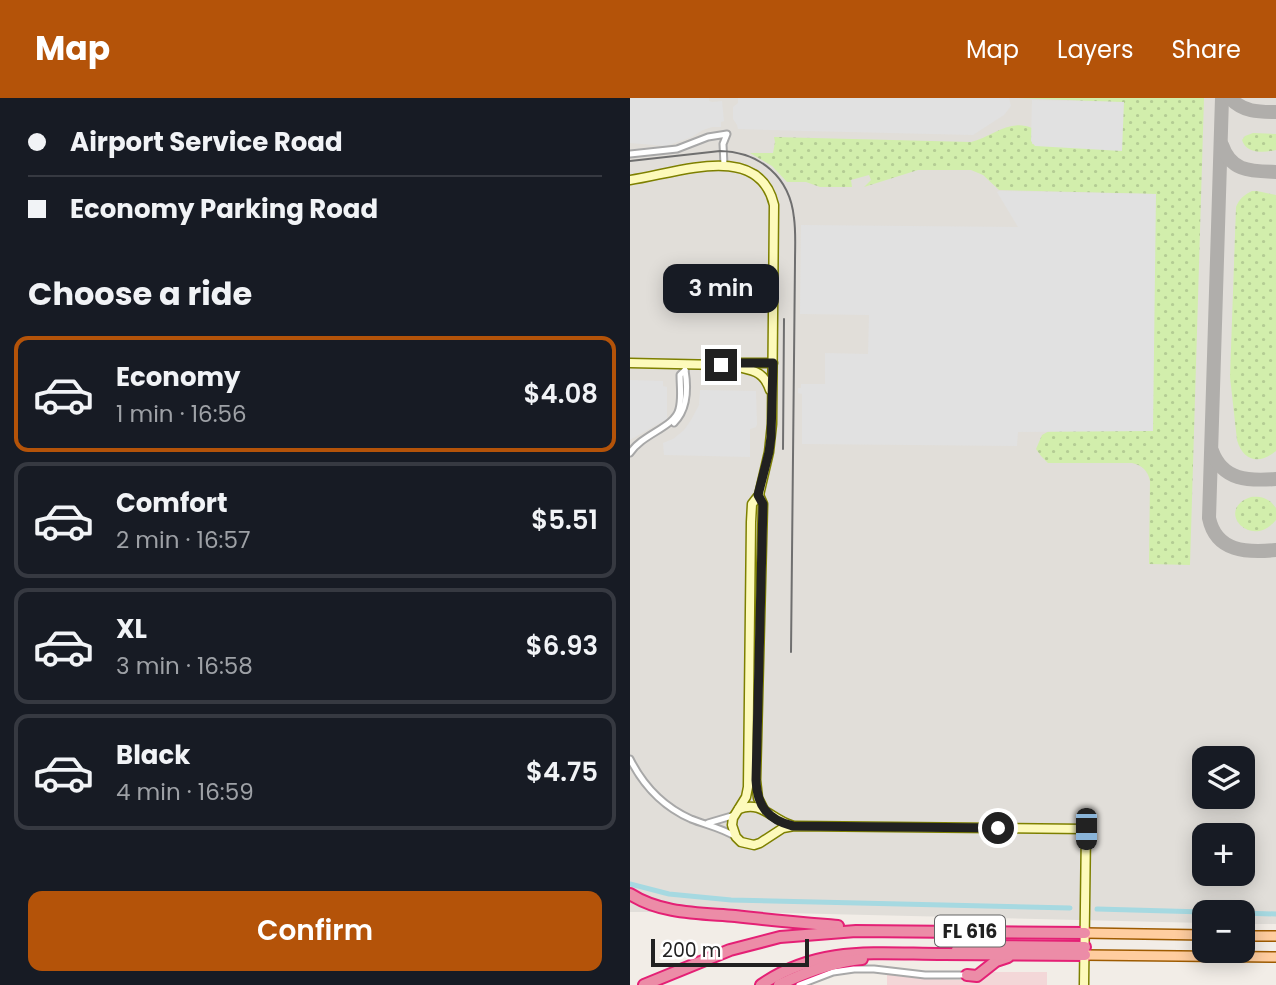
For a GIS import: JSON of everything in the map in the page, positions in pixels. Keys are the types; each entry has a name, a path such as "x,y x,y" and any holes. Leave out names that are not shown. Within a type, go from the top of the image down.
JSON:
{"highway":[{"path":"630,894 639,900 685,912 893,930"},
{"name":"FL 616","path":"644,985 730,950 780,937 893,930 1085,933"},
{"path":"933,954 980,946 1085,951"},
{"name":"FL 616","path":"761,985 794,967 824,957 848,953 1014,955 1085,951"},
{"path":"779,985 828,965 917,954"},
{"path":"967,954 973,957 978,967 975,972 967,975"},
{"path":"967,975 977,976 996,961 1014,955"}],"main road":[{"name":"FL 616","path":"1085,933 1192,935"},
{"path":"1255,936 1276,936"},
{"name":"FL 616","path":"1085,951 1276,957"}],"street":[{"path":"630,154 677,149 708,137 727,134 723,144 724,165"},
{"path":"632,179 724,165 755,174 766,184 772,196 775,217 772,424 769,452 758,495 752,503 748,788 732,825 736,838"},
{"path":"630,363 685,368 734,363 773,363"},
{"path":"721,365 760,373 766,379 773,398"},
{"path":"630,453 635,446 675,423 680,416 686,402 685,368"},
{"path":"758,495 763,504 756,780 758,798 770,821 771,827 766,838"},
{"path":"630,759 644,782 661,800 685,816 708,823 747,844 754,845 783,828 793,826 1086,829 1084,985"},
{"path":"708,823 753,806 793,826"},
{"path":"799,985 833,972 854,969 925,975 967,975"}],"shaded area":[{"path":"630,98 1276,98 1276,924 1255,924 1255,900 1192,900 1192,923 746,912 630,912"},
{"path":"630,98 709,98 712,102 722,101 724,121 721,122 721,127 703,130 666,146 630,143"},
{"path":"738,98 1009,98 1011,106 1004,115 973,135 805,131 738,129 733,119 733,107 738,103"},
{"path":"1032,100 1124,102 1122,151 1035,146 1031,141"},
{"path":"997,192 1156,194 1153,431 1018,432 1017,446 802,444 802,394 798,393 798,388 801,388 801,384 825,384 825,353 868,354 869,315 800,314 801,225 1018,227"},
{"path":"630,380 663,381 663,386 667,387 667,419 630,440"},
{"path":"700,390 756,391 757,424 750,429 750,457 664,455 663,443 684,430 691,420 699,405"},
{"path":"987,972 1047,972 1047,985 887,985 887,973 969,983 981,979"}],"green space":[{"path":"1016,98 1204,98 1190,565 1149,564 1150,481 1142,467 1132,463 1048,463 1036,449 1042,435 1051,430 1155,214 1155,194 999,190 983,175 971,170 918,170 864,187 871,180 869,175 851,180 852,187 820,187 806,182 787,182 772,166 750,153 773,153 774,137 971,142 1016,125 1032,128 1032,144 1115,147 1117,102"},
{"path":"1253,133 1276,134 1276,150 1261,152 1247,148 1242,140"},
{"path":"1252,191 1276,195 1276,451 1258,459 1252,459 1243,453 1237,440 1230,377 1236,207 1242,198"},
{"path":"1251,497 1265,499 1276,508 1276,520 1266,528 1247,530 1236,518 1240,503"}],"waterway":[{"path":"630,884 669,894 731,900 1070,908"},
{"path":"1097,909 1192,912"},
{"path":"1255,913 1276,914"}],"taxiway":[{"path":"1222,98 1209,518 1218,538 1234,548 1276,550"},
{"path":"1230,98 1246,109 1276,112"},
{"path":"1222,145 1236,165 1250,170 1276,172"},
{"path":"1212,451 1217,461 1230,474 1256,480 1276,479"}],"tram line":[{"path":"630,161 720,151 734,152 748,156 770,170 779,179 791,203 795,223 791,652"},
{"path":"783,449 784,319"}],"route":[{"path":"721,365 773,363 771,437 758,495 763,504 756,780 758,798 764,810 781,822 793,826 998,828"}]}
